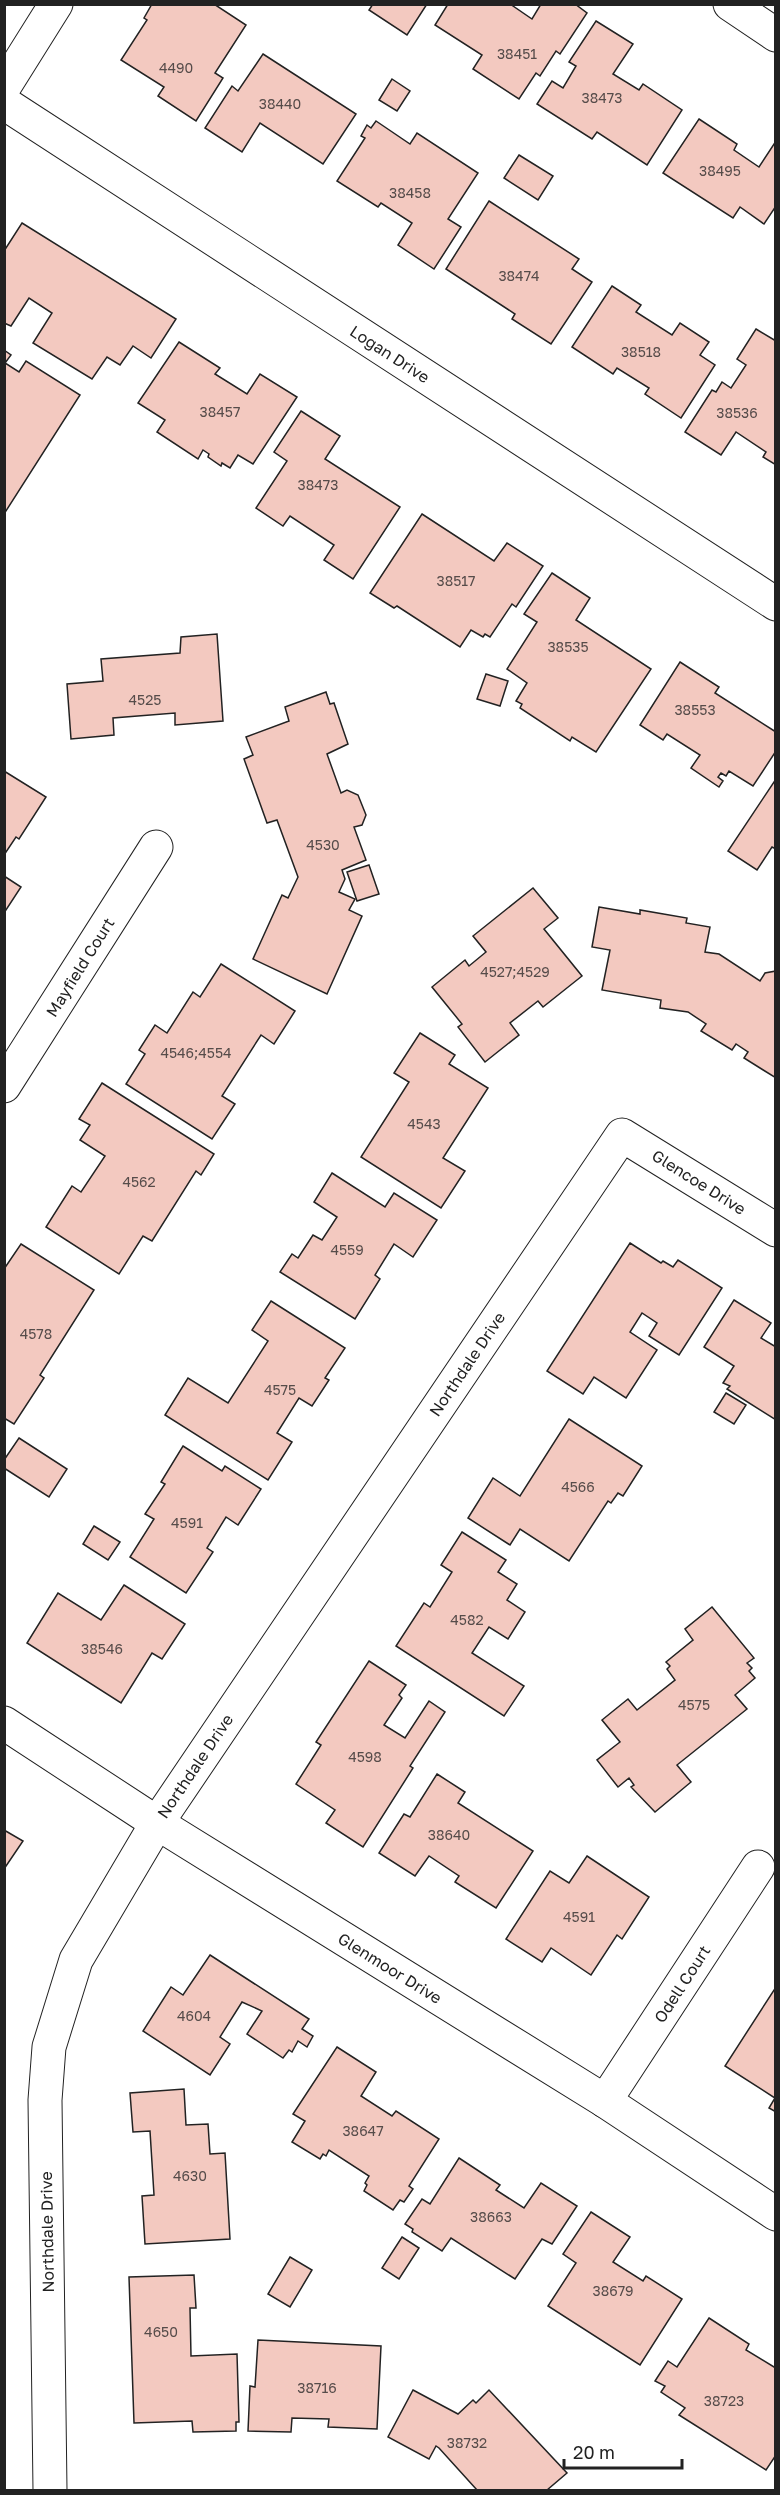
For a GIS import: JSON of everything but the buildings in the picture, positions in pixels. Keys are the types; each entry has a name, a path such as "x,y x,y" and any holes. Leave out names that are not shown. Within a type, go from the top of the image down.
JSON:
{"street":[{"path":"4,87 56,4"},
{"path":"730,4 776,35"},
{"name":"Logan Drive","path":"4,103 776,604"},
{"name":"Mayfield Court","path":"4,1086 156,847"},
{"name":"Glencoe Drive","path":"622,1134 776,1230"},
{"name":"Northdale Drive","path":"50,2490 45,2100 49,2046 76,1960 157,1823 622,1134"},
{"name":"Glenmoor Drive","path":"4,1723 157,1823 606,2101 776,2214"},
{"name":"Odell Court","path":"606,2101 758,1867"}]}
